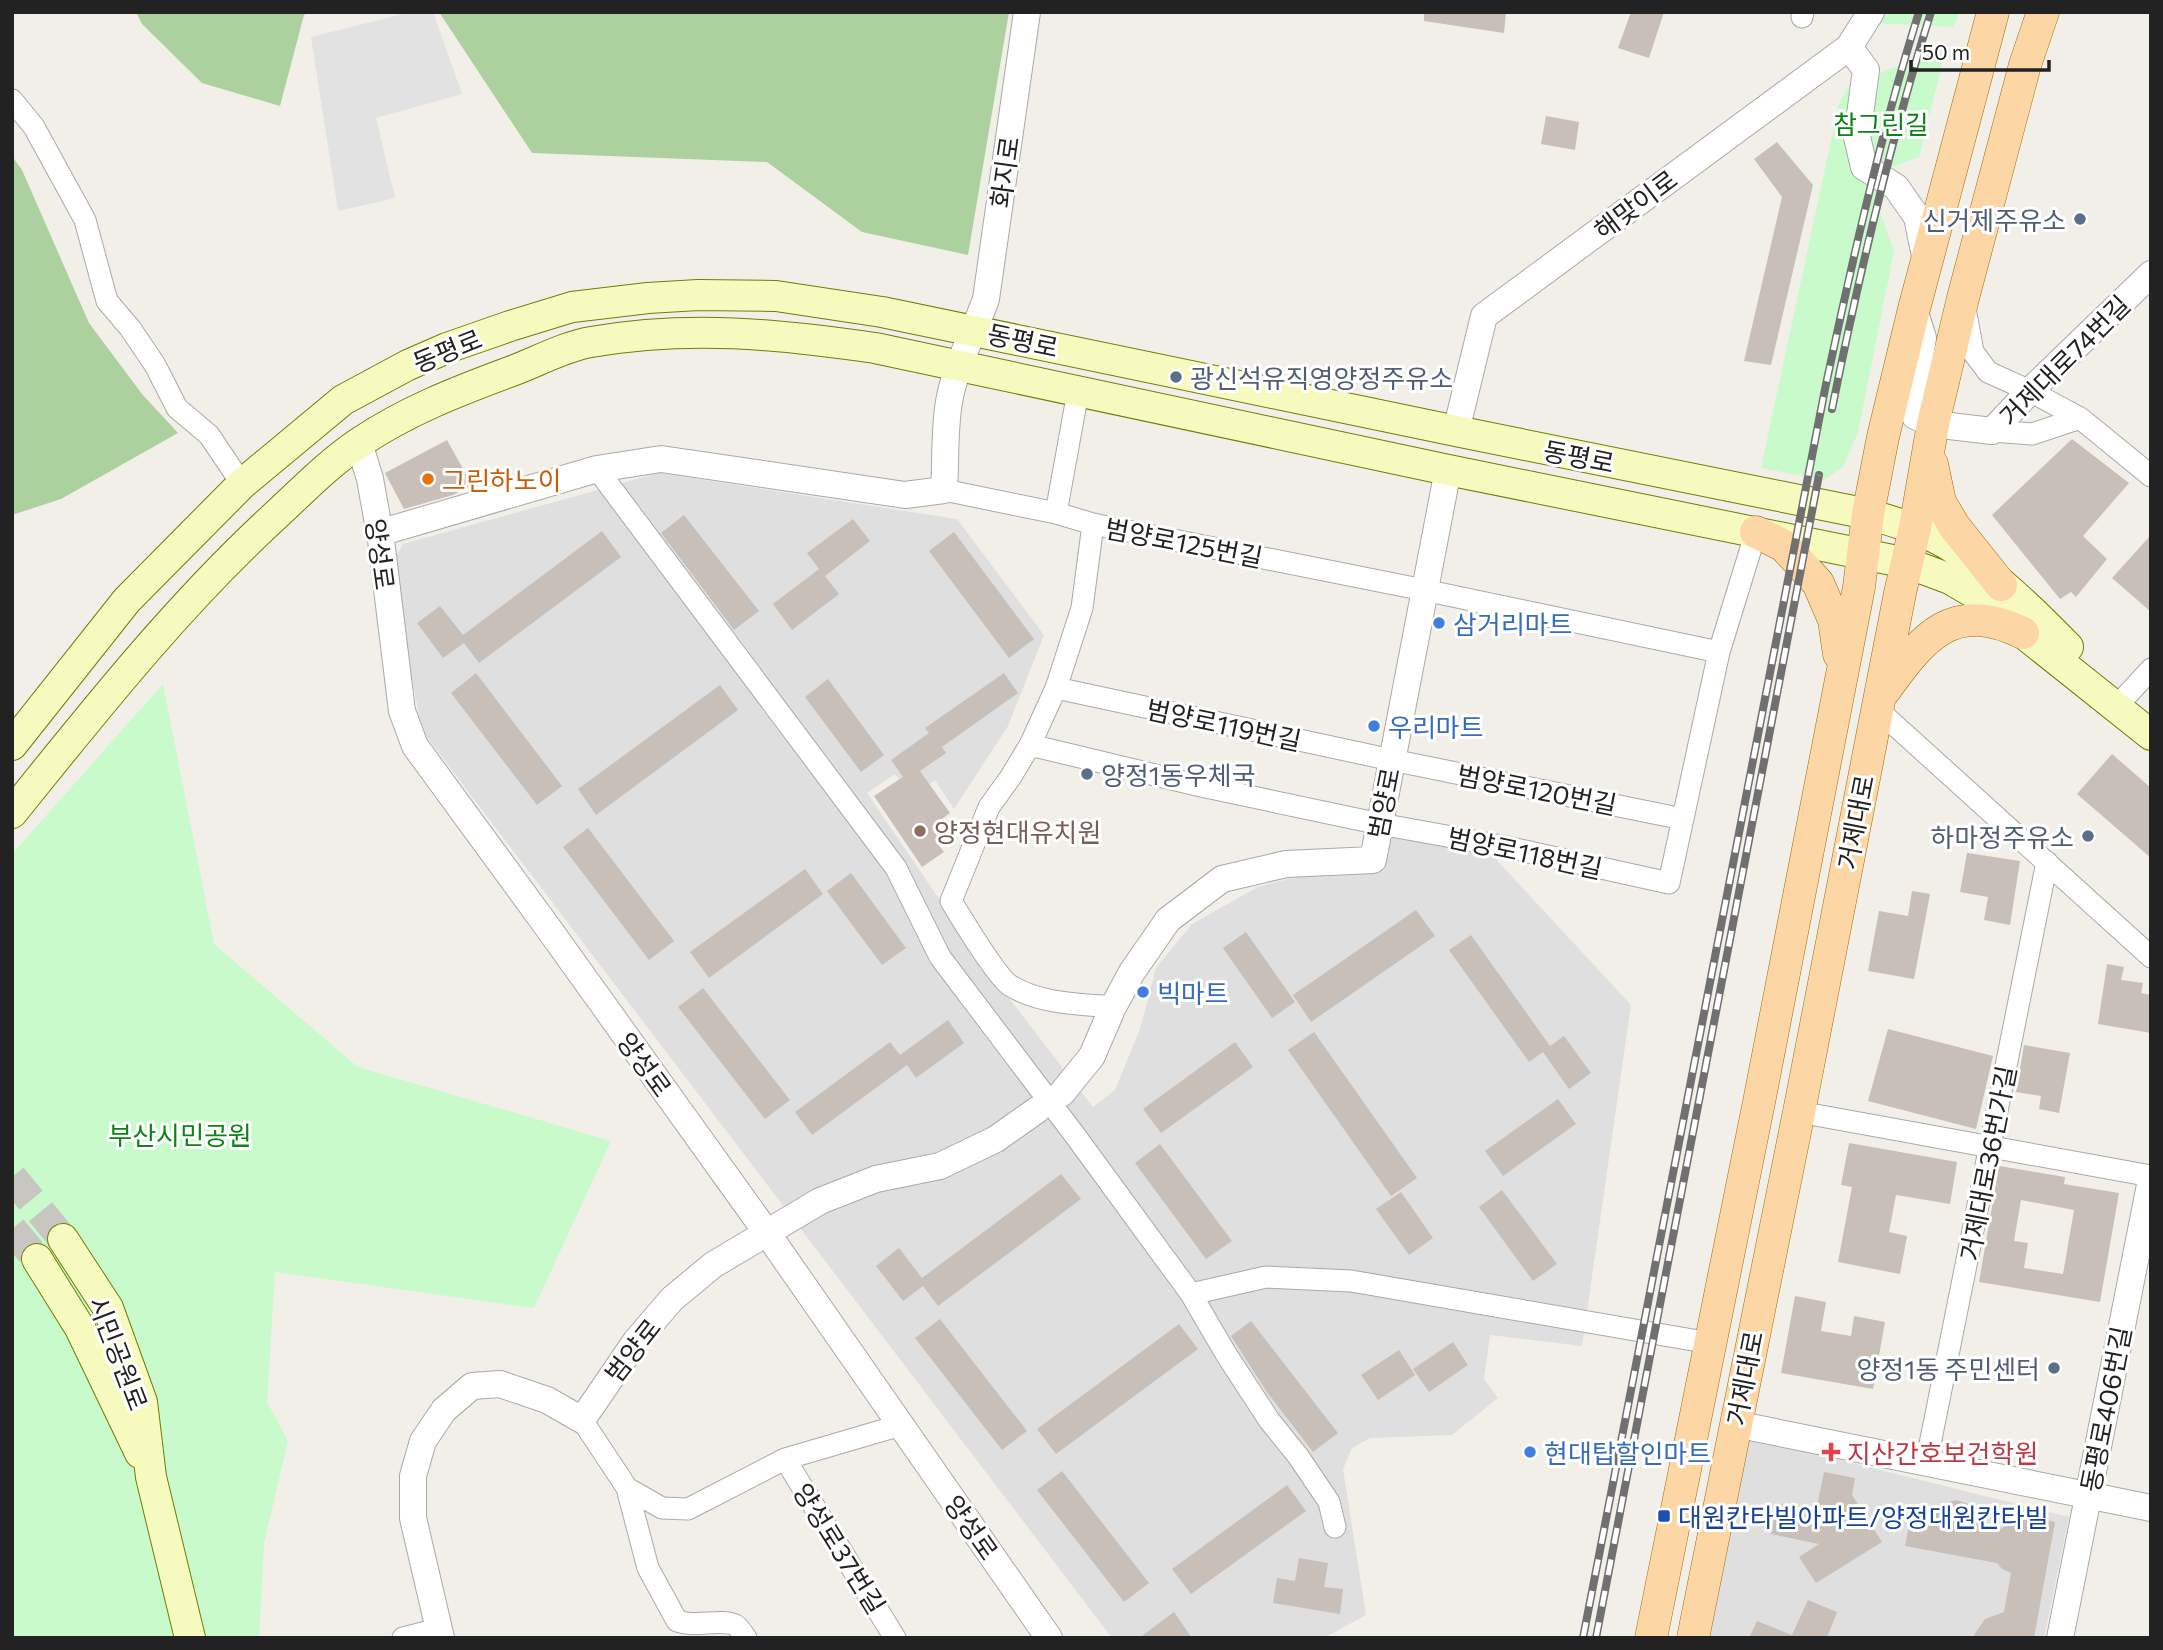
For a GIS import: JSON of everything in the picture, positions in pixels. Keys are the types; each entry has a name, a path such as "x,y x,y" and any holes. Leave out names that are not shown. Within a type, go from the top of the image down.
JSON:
{"main road":[{"name":"거제대로","path":"1651,1638 1841,675 1883,437 1926,261 1993,12"},
{"name":"거제대로","path":"1693,1638 1915,528 1931,435 1963,298 2025,65 2043,12"},
{"name":"동평로","path":"12,744 127,600 242,485 343,400 447,348 572,307 698,295 776,296 883,312 1868,513 1915,528 1954,548 2001,585 2054,633 2093,673 2117,706"},
{"name":"동평로","path":"12,813 148,645 220,567 330,465 359,443 420,407 588,342 662,333 720,332 796,337 876,348 1448,470 1907,563 1966,588 2001,613 2151,735"},
{"path":"1931,435 1940,502 1954,526 2001,585"},
{"path":"1756,532 1784,546 1818,583 1834,620 1841,675"},
{"path":"1878,703 1909,657 1941,628 1961,620 1989,620 2023,633"},
{"name":"시민공원로","path":"63,1239 107,1308 142,1402 151,1477 190,1638"},
{"name":"시민공원로","path":"37,1259 80,1328 151,1477"}],"street":[{"name":"화지로","path":"944,490 949,402 959,365 986,299 1027,12"},
{"name":"해맞이로","path":"1456,431 1484,316 1849,47 1871,12"},
{"path":"1849,47 1866,70 1857,137 1864,167 1896,187 1917,217 1926,261"},
{"path":"12,100 34,127 85,220 107,301 130,328 155,365 177,408 209,435 242,485"},
{"name":"거제대로74번길","path":"1931,435 1992,431 2151,274"},
{"path":"1963,298 1973,352 1988,372 2080,418 2151,476"},
{"path":"1914,309 1923,338 1912,404 1915,416 1931,435"},
{"path":"1056,513 1079,391"},
{"path":"1992,431 2032,434 2080,418"},
{"name":"양성로","path":"359,443 370,479 380,533 402,711 415,747 766,1233 1049,1638"},
{"path":"380,533 597,469 661,459 905,495 944,490"},
{"path":"597,469 896,868 940,957 1191,1294 1262,1409 1329,1502 1335,1527"},
{"name":"범양로","path":"1062,1093 1092,1056 1113,1007 1132,972 1168,920 1222,879 1286,864 1373,860 1448,470"},
{"name":"범양로125번길","path":"944,490 1056,513 1093,524 1719,652"},
{"path":"923,919 951,901 989,807 1030,745 1056,688 1082,608 1093,524"},
{"path":"1683,819 1719,652 1756,532"},
{"path":"2117,706 2151,669"},
{"name":"범양로119번길","path":"1056,688 1392,760"},
{"path":"1878,703 2151,957"},
{"name":"범양로118번길","path":"1030,745 1201,786 1380,824 1502,846 1669,883 1683,819"},
{"name":"범양로120번길","path":"1392,760 1683,819"},
{"name":"거제대로36번가길","path":"1926,1464 2047,862"},
{"path":"951,901 967,928 1009,985 1053,1002 1113,1007"},
{"name":"범양로","path":"582,1420 636,1341 672,1299 713,1265 820,1200 876,1179 940,1166 996,1139 1037,1110"},
{"path":"1799,1112 2151,1178"},
{"name":"동평로406번길","path":"2060,1638 2151,1178"},
{"path":"1191,1294 1266,1277 1350,1281 1710,1343"},
{"path":"403,1638 440,1633 413,1518 413,1476 424,1441 444,1409 472,1386 500,1384 547,1400 582,1420 627,1488 648,1568 677,1621 690,1625 722,1622 736,1625 746,1638"},
{"path":"1735,1423 2151,1508"},
{"path":"627,1488 662,1508 688,1509 785,1459 901,1425"},
{"name":"양성로37번길","path":"785,1459 895,1638"}],"shaded area":[{"path":"411,12 433,12 462,94 376,118 395,198 338,211 311,37"},
{"path":"659,473 957,519 1044,635 1008,726 954,809 935,780 911,797 895,774 867,793 991,975 1093,1107 1115,1090 1140,1029 1156,968 1192,924 1258,887 1307,874 1382,869 1389,834 1491,854 1631,1005 1582,1346 1490,1335 1484,1379 1498,1398 1452,1435 1370,1438 1352,1448 1343,1469 1366,1615 1324,1638 1112,1638 422,731 391,565 403,544"},
{"path":"1748,1437 2069,1517 2044,1638 1706,1638"}],"green space":[{"path":"136,12 309,12 304,15 280,106 202,83 142,24"},
{"path":"439,12 1009,12 968,255 862,232 767,162 532,153"},
{"path":"1881,12 1959,12 1954,27 1876,23"},
{"name":"참그린길","path":"1938,49 1945,52 1919,157 1892,167 1880,212 1894,251 1858,432 1843,467 1824,480 1761,468 1839,103 1849,86"},
{"path":"12,156 22,170 89,323 142,394 178,433 61,499 12,515"},
{"name":"부산시민공원","path":"163,684 214,944 358,1067 611,1141 534,1308 275,1272 267,1402 288,1441 264,1543 259,1638 12,1638 12,854"}],"building":[{"path":"1424,12 1506,12 1504,33 1424,21"},
{"path":"1631,12 1664,12 1649,58 1618,48"},
{"path":"1546,116 1579,122 1575,150 1541,144"},
{"path":"1777,142 1813,185 1771,365 1744,361 1782,197 1754,159"},
{"path":"2072,439 2129,483 2083,536 2107,559 2076,597 2071,592 2060,599 1992,515"},
{"name":"그린하노이","path":"447,440 472,485 453,495 404,509 385,473"},
{"path":"684,515 759,611 734,630 661,533"},
{"path":"853,519 870,541 825,576 839,594 792,630 773,604 819,569 807,553"},
{"path":"602,531 621,557 479,663 464,643 443,658 417,623 440,606 463,635"},
{"path":"954,532 1034,639 1009,658 929,551"},
{"path":"2151,535 2151,612 2112,578"},
{"path":"476,673 562,786 537,805 451,693"},
{"path":"1004,673 1018,693 942,747 946,753 920,771 950,813 936,823 946,838 938,844 944,852 922,867 874,796 903,777 891,760 929,733 925,728"},
{"path":"828,679 884,755 861,772 805,697"},
{"path":"720,685 738,710 596,815 578,789"},
{"path":"2112,754 2151,788 2151,858 2077,794"},
{"path":"588,828 674,941 649,960 563,847"},
{"path":"1967,853 2020,861 2010,925 1984,920 1988,897 1960,892"},
{"path":"805,869 823,894 709,978 690,952"},
{"path":"851,873 906,948 882,965 827,891"},
{"path":"1912,891 1930,894 1914,979 1868,971 1879,911 1908,916"},
{"path":"1416,910 1435,936 1311,1022 1293,995"},
{"path":"1246,932 1295,1002 1272,1018 1223,948"},
{"path":"1471,935 1550,1046 1564,1036 1591,1073 1569,1089 1543,1052 1529,1062 1449,950"},
{"path":"2107,964 2124,967 2121,980 2143,983 2141,993 2151,995 2151,1033 2098,1024"},
{"path":"703,988 790,1100 765,1119 678,1007"},
{"path":"948,1020 964,1043 916,1078 907,1065 812,1135 795,1112 890,1042 900,1055"},
{"path":"1888,1029 1993,1056 1976,1129 1868,1101"},
{"path":"1314,1032 1417,1178 1391,1196 1288,1050"},
{"path":"1235,1042 1253,1067 1161,1133 1143,1109"},
{"path":"2024,1045 2070,1053 2059,1113 2039,1109 2041,1096 2016,1092"},
{"path":"1558,1099 1576,1124 1503,1176 1485,1151"},
{"path":"1849,1143 1957,1162 1950,1204 1896,1195 1889,1232 1907,1236 1900,1274 1838,1262 1852,1187 1841,1185"},
{"path":"1160,1144 1232,1241 1206,1259 1135,1163"},
{"path":"1999,1166 2065,1177 2064,1184 2119,1193 2100,1302 1979,1282","holes":["2021,1200 2074,1210 2063,1274 2024,1268 2028,1243 2014,1241"]},
{"path":"1061,1174 1081,1199 938,1306 923,1286 903,1301 876,1266 899,1248 922,1278"},
{"path":"1502,1190 1557,1264 1533,1281 1479,1207"},
{"path":"1401,1192 1433,1238 1409,1255 1376,1209"},
{"path":"1795,1296 1826,1302 1821,1331 1851,1336 1854,1316 1885,1322 1873,1389 1781,1373"},
{"path":"940,1319 1027,1431 1002,1450 915,1338"},
{"path":"1251,1321 1338,1433 1313,1452 1267,1392 1231,1336"},
{"path":"1179,1324 1198,1349 1056,1454 1037,1429"},
{"path":"1453,1342 1468,1365 1429,1392 1413,1369"},
{"path":"1399,1350 1415,1375 1378,1400 1361,1375"},
{"path":"1062,1471 1149,1583 1124,1602 1037,1490"},
{"path":"1824,1472 1855,1478 1852,1495 1882,1542 1816,1583 1799,1557 1819,1544 1771,1534 1777,1503 1816,1511"},
{"path":"1287,1485 1306,1511 1191,1594 1172,1569"},
{"path":"1956,1500 1969,1504 1975,1510 1978,1522 2001,1529 2006,1525 2021,1522 2022,1515 2055,1522 2034,1638 1972,1638 1985,1619 2004,1612 2011,1573 1997,1563 1905,1546 1912,1510 1932,1514 1938,1505"},
{"path":"1299,1558 1328,1563 1324,1587 1343,1589 1340,1614 1273,1603 1277,1578 1295,1581"},
{"path":"1808,1600 1837,1612 1827,1638 1749,1638 1757,1621 1792,1635"},
{"path":"1174,1612 1192,1638 1139,1638"}],"tunnel":[{"path":"12,1177 63,1239"},
{"path":"12,1229 37,1259"}],"railway":[{"path":"1583,1638 1825,389 1879,152 1919,12"},
{"path":"1832,409 1876,209 1931,12"},
{"path":"1596,1638 1819,475"}],"place":[{"name":"신거제주유소","path":"2080,219"},
{"name":"광신석유직영양정주유소","path":"1176,377"},
{"name":"그린하노이","path":"428,479"},
{"name":"삼거리마트","path":"1439,623"},
{"name":"우리마트","path":"1374,726"},
{"name":"양정1동우체국","path":"1087,774"},
{"name":"양정현대유치원","path":"920,831"},
{"name":"하마정주유소","path":"2088,836"},
{"name":"빅마트","path":"1143,992"},
{"name":"양정1동 주민센터","path":"2054,1368"},
{"name":"현대탑할인마트","path":"1530,1452"},
{"name":"지산간호보건학원","path":"1831,1452"},
{"name":"대원칸타빌아파트/양정대원칸타빌","path":"1664,1516"}]}
